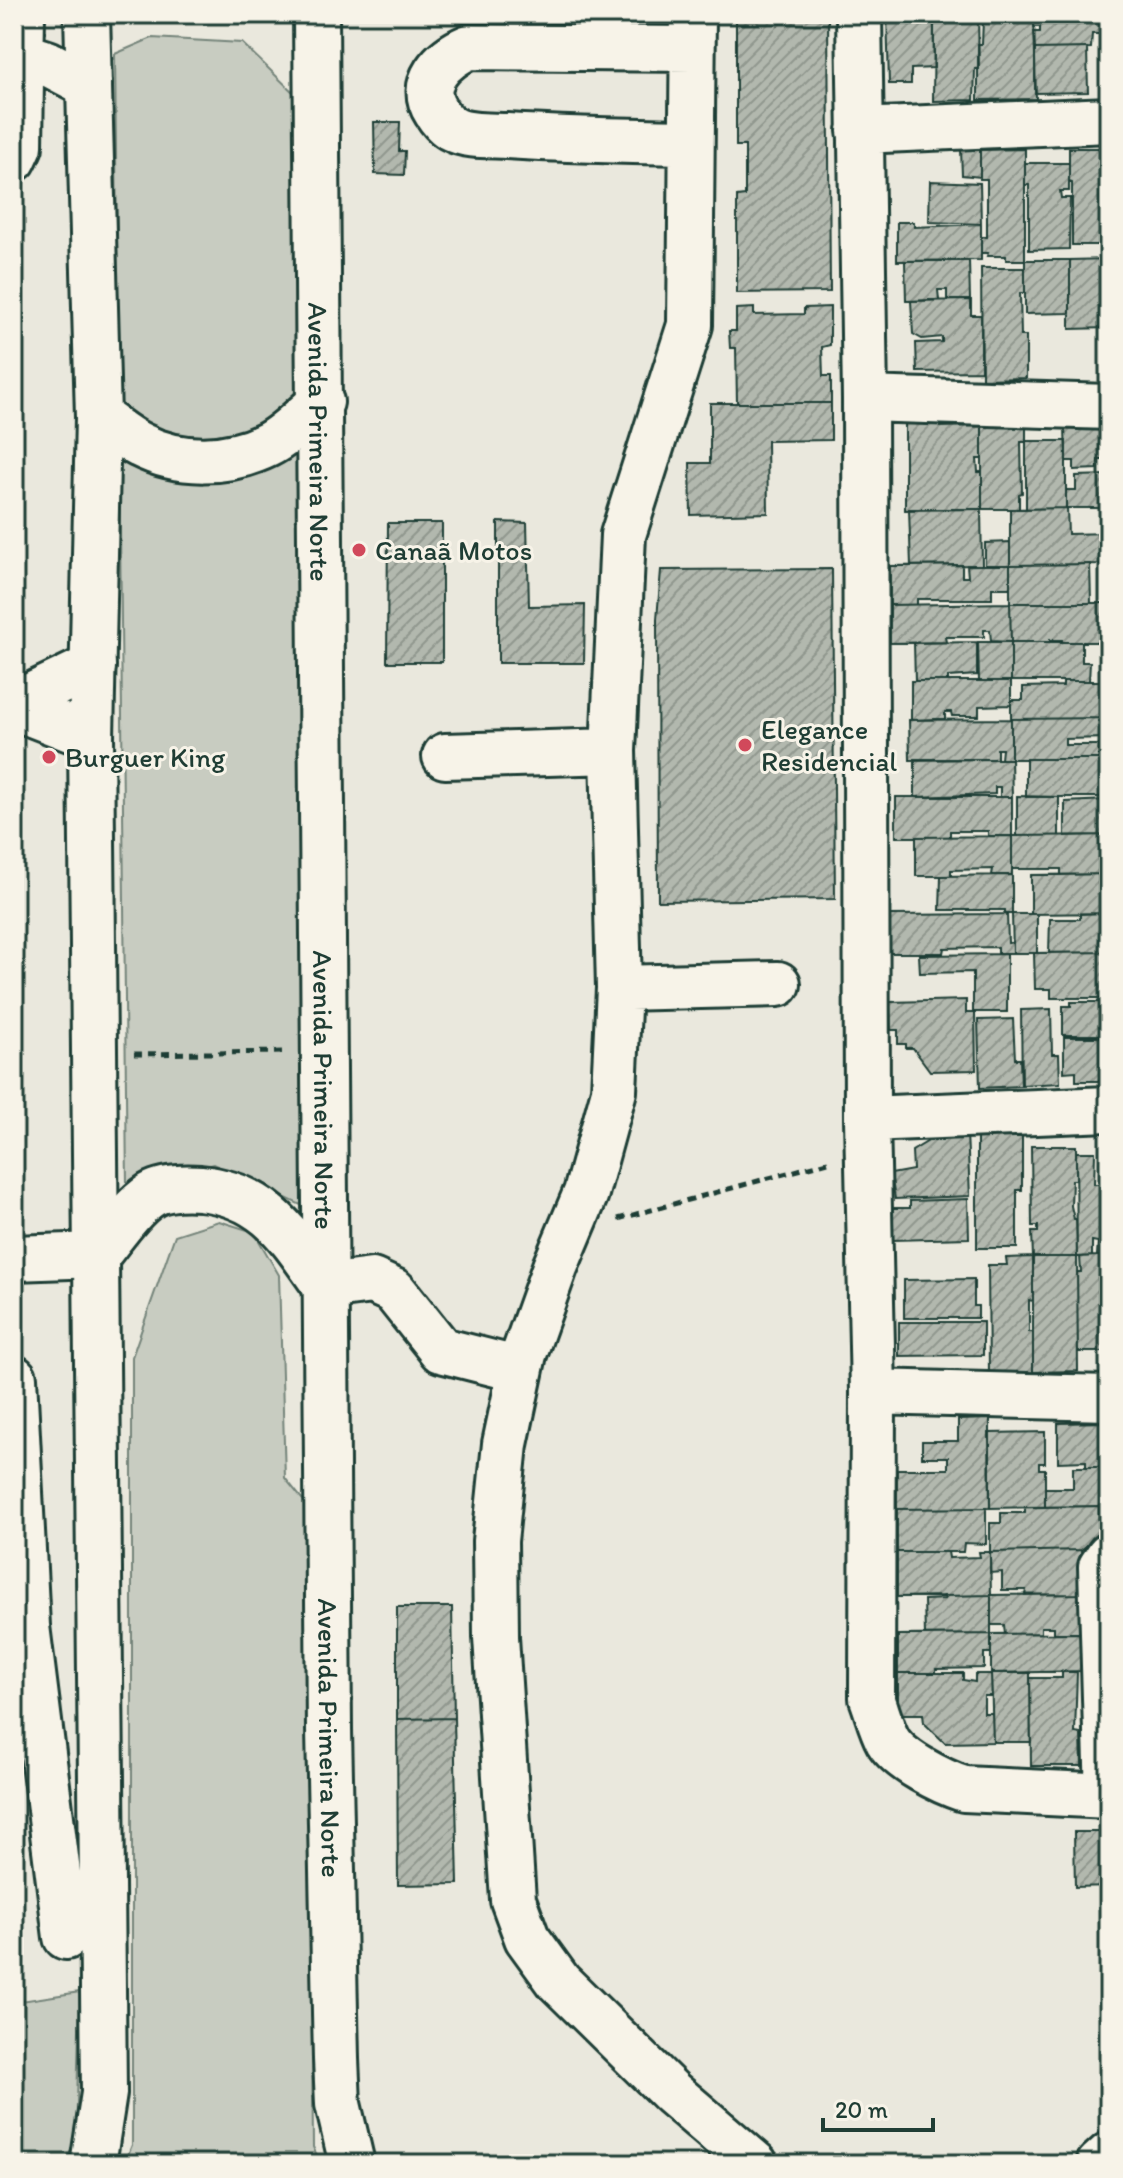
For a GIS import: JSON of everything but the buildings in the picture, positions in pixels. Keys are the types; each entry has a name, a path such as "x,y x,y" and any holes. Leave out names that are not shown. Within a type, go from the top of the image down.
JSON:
{"street":[{"path":"87,14 98,417 91,737 104,2093 93,2164"},
{"name":"Avenida Primeira Norte","path":"316,14 329,1730 338,2104 352,2164"},
{"path":"859,14 865,399 867,1135 873,1392 872,1698 889,1743 924,1772 964,1789 1108,1796 1101,1567 1109,1555"},
{"path":"691,142 476,134 453,129 438,116 430,103 429,88 433,74 452,54 469,47 693,32 690,325 623,535 613,751 619,988 614,1091 586,1193 520,1370 505,1444 495,1541 496,1637 513,1900 527,1938 559,1982 672,2093 755,2164"},
{"path":"20,35 47,63 89,85"},
{"path":"14,159 20,146 20,35"},
{"path":"860,131 1109,120"},
{"path":"865,399 1109,407"},
{"path":"98,417 140,445 178,457 210,461 240,455 270,444 321,402"},
{"path":"14,706 93,666"},
{"path":"14,706 91,737"},
{"path":"445,756 613,751"},
{"path":"619,988 778,984"},
{"path":"867,1135 1109,1109"},
{"path":"19,1264 97,1255 152,1195 183,1187 209,1189 241,1198 271,1215 291,1236 326,1287 372,1281 394,1291 441,1350 520,1370"},
{"path":"14,1378 27,1626 66,1937 102,1904"},
{"path":"873,1392 1109,1398"},
{"path":"1099,2164 1109,2155"}],"path":[{"path":"94,1055 325,1054"},
{"path":"570,1232 867,1135"}],"shaded area":[{"path":"152,38 242,43 297,96 305,1207 213,1164 127,1187 115,54"},
{"path":"219,1221 254,1232 279,1275 285,1478 307,1505 313,2147 321,2164 124,2164 132,2145 132,1357 175,1235"},
{"path":"80,1992 76,2141 64,2164 14,2164 14,2002"}],"place":[{"name":"Canaã Motos","path":"359,550"},
{"name":"Elegance Residencial","path":"745,745"},
{"name":"Burguer King","path":"49,757"}]}
